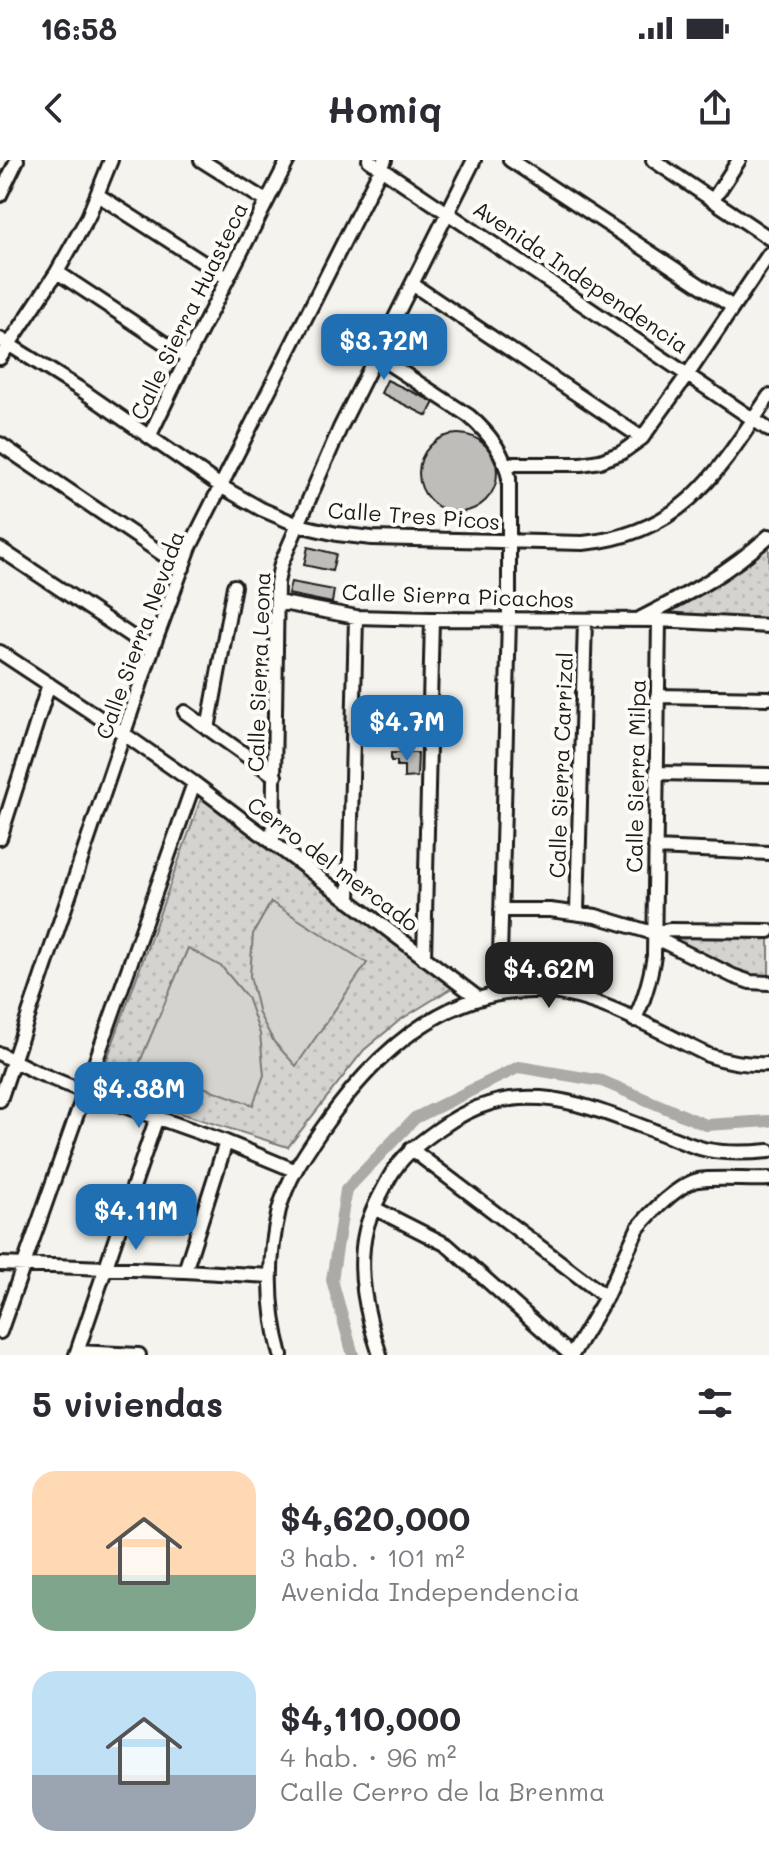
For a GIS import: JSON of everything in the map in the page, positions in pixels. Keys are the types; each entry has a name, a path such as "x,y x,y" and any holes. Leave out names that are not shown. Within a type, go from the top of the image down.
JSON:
{"street":[{"path":"0,195 17,160"},
{"path":"0,358 4,341 57,272 88,217 111,160"},
{"path":"201,160 266,201"},
{"name":"Calle Sierra Huasteca","path":"149,437 288,160"},
{"name":"Avenida Independencia","path":"369,160 383,164 448,212 769,430"},
{"name":"Calle Sierra Leona","path":"273,844 277,583 281,564 340,428 474,160"},
{"path":"510,160 733,307"},
{"path":"653,160 769,238"},
{"path":"713,200 739,160"},
{"name":"Calle Sierra Nevada","path":"0,1100 152,650 190,547 383,164"},
{"path":"98,195 227,278"},
{"path":"506,464 600,461 621,453 642,438 769,254"},
{"path":"57,272 187,358"},
{"path":"412,284 642,438"},
{"name":"Calle Tres Picos","path":"4,341 83,391 222,487 261,509 298,525 372,538 583,543 606,541 639,532 688,501 706,484 732,452 769,396"},
{"path":"377,356 480,425 506,464 510,486 509,619 499,994"},
{"path":"0,444 183,568"},
{"name":"Calle Sierra Picachos","path":"639,620 718,577 769,536"},
{"path":"0,549 152,650"},
{"path":"208,729 234,586"},
{"name":"Calle Sierra Picachos","path":"277,602 356,617 659,620 769,626"},
{"path":"349,901 356,617"},
{"path":"424,958 432,619"},
{"name":"Calle Sierra Carrizal","path":"577,912 585,620"},
{"name":"Calle Sierra Milpa","path":"634,1020 641,1008 654,956 659,620"},
{"name":"Cerro del mercado","path":"0,652 194,783 478,998"},
{"path":"0,838 49,684"},
{"path":"657,696 769,698"},
{"path":"185,712 275,776"},
{"path":"656,773 769,775"},
{"path":"0,1332 194,783"},
{"path":"655,848 769,853"},
{"path":"501,910 577,912 653,933 664,942 733,976 750,982 769,983"},
{"path":"653,933 670,930 769,931"},
{"path":"281,1355 272,1317 271,1276 279,1209 294,1170 338,1105 390,1048 434,1018 478,998 499,994 533,991 566,994 608,1008 720,1059 769,1064"},
{"path":"0,1054 85,1092 226,1142 294,1170"},
{"path":"380,1355 365,1301 366,1227 395,1168 411,1149 451,1121 501,1100 542,1097 600,1110 706,1149 732,1153 769,1151"},
{"path":"139,1355 77,1354 157,1117"},
{"path":"185,1271 226,1142"},
{"path":"411,1149 606,1297"},
{"path":"374,1208 447,1245 572,1355 646,1218 685,1185 698,1180 769,1179"},
{"path":"0,1264 271,1276"}],"shaded area":[{"path":"769,545 769,619 668,617 668,613 733,574"},
{"path":"202,796 455,986 400,1020 364,1050 288,1147 97,1087"},
{"path":"271,902 367,963 296,1066 274,1042 259,1014 250,976 253,934"},
{"path":"669,935 769,938 769,979 749,977 669,940"},
{"path":"188,948 222,967 247,997 260,1034 264,1075 253,1105 139,1064"}],"building":[{"path":"387,380 434,402 427,416 381,393"},
{"path":"450,434 466,434 480,440 491,451 497,473 491,495 480,506 466,512 450,512 436,506 425,495 419,481 419,465 425,451 436,440"},
{"path":"308,547 336,554 332,571 304,565"},
{"path":"291,582 334,590 332,603 288,594"},
{"path":"391,753 418,753 417,777 404,778 404,766 397,766 397,761 391,761"}],"waterway":[{"path":"353,1355 332,1280 346,1190 415,1118 519,1067 602,1081 706,1125 769,1121"}]}
